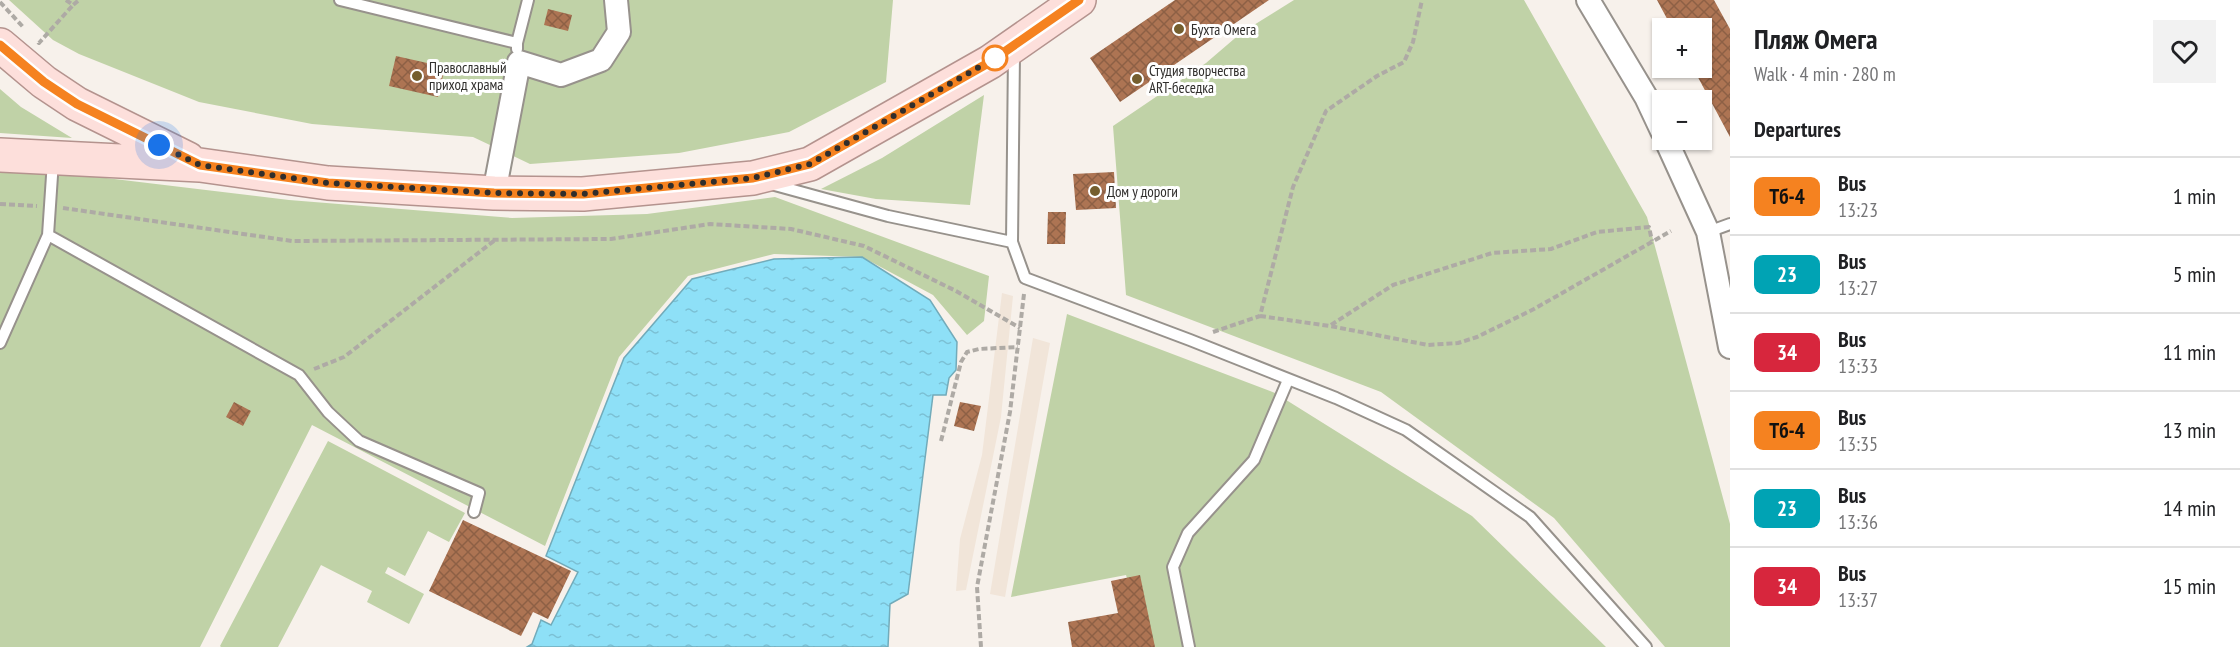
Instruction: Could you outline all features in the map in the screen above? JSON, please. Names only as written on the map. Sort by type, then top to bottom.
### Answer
[{"type":"main road","points":[[0,155],[200,165],[328,183],[494,193],[583,194],[753,178],[810,164],[990,62],[1069,4]]},
{"type":"main road","points":[[0,45],[44,82],[77,104],[200,165]]},
{"type":"street","points":[[494,193],[518,52],[561,75],[601,60],[619,32],[616,0]]},
{"type":"street","points":[[1588,0],[1652,110]]},
{"type":"street","points":[[1671,150],[1708,232],[1730,346]]},
{"type":"lane","points":[[340,0],[518,52],[528,0]]},
{"type":"lane","points":[[1014,46],[1012,242],[1025,278],[1336,398],[1406,430],[1530,517],[1647,647]]},
{"type":"lane","points":[[0,343],[48,235],[54,158]]},
{"type":"lane","points":[[753,178],[809,196],[888,216],[1012,242]]},
{"type":"lane","points":[[1708,232],[1730,224]]},
{"type":"lane","points":[[48,235],[299,375],[328,412],[359,441],[479,493],[474,512]]},
{"type":"lane","points":[[1189,647],[1173,567],[1188,533],[1254,460],[1288,380]]},
{"type":"path","points":[[66,0],[73,5]]},
{"type":"path","points":[[0,2],[39,43],[79,0]]},
{"type":"path","points":[[1260,316],[1293,187],[1326,111],[1377,76],[1404,62],[1413,42],[1422,0]]},
{"type":"path","points":[[0,204],[50,206],[292,241],[611,239],[710,224],[791,229],[864,246],[956,291],[1020,328]]},
{"type":"path","points":[[1330,326],[1393,285],[1492,253],[1551,249],[1597,232],[1649,226],[1652,242]]},
{"type":"path","points":[[1190,340],[1260,316],[1330,326],[1428,345],[1458,343],[1534,309],[1671,231]]},
{"type":"path","points":[[299,375],[344,357],[495,240]]},
{"type":"path","points":[[981,647],[977,586],[1010,412],[1025,278]]},
{"type":"path","points":[[941,441],[961,362],[967,351],[979,348],[1018,347]]},
{"type":"shaded area","points":[[1002,293],[1013,296],[1001,417],[966,590],[956,591],[960,539],[982,455]]},
{"type":"shaded area","points":[[1033,338],[1050,343],[1005,597],[990,594]]},
{"type":"green space","points":[[9,0],[893,0],[886,82],[789,132],[679,153],[530,164],[473,137],[312,124],[199,102],[79,54],[53,40]]},
{"type":"green space","points":[[1294,0],[1524,0],[1647,217],[1730,524],[1730,647],[1665,647],[1554,518],[1381,392],[1126,295],[1113,126],[1206,63],[1241,33]]},
{"type":"green space","points":[[0,89],[21,107],[72,138],[0,133]]},
{"type":"green space","points":[[984,95],[970,205],[876,199],[821,189],[882,158]]},
{"type":"green space","points":[[0,172],[56,172],[289,200],[512,218],[647,214],[775,197],[989,276],[984,321],[967,335],[933,295],[862,257],[774,254],[688,276],[619,357],[545,546],[312,425],[200,647],[0,647]]},
{"type":"green space","points":[[1067,314],[1275,393],[1472,516],[1606,647],[1149,647],[1126,575],[1011,597]]},
{"type":"green space","points":[[328,441],[465,513],[449,542],[428,531],[405,576],[388,567],[385,573],[424,594],[409,624],[367,602],[372,591],[321,565],[278,647],[221,647],[220,646]]},
{"type":"water","points":[[862,257],[930,300],[957,342],[956,370],[949,378],[946,395],[933,395],[908,594],[890,604],[888,647],[527,647],[532,644],[541,620],[551,625],[578,572],[546,556],[624,358],[692,279],[774,259]]},
{"type":"building","name":"Бухта Омега","points":[[1175,0],[1269,0],[1120,102],[1090,58]]},
{"type":"building","points":[[1657,0],[1714,0],[1730,29],[1730,137],[1712,103],[1712,90],[1705,90],[1698,78],[1712,78],[1712,18],[1667,18]]},
{"type":"building","points":[[548,9],[572,15],[568,31],[544,25]]},
{"type":"building","name":"Православный приход храма","points":[[396,56],[445,67],[438,97],[389,86]]},
{"type":"building","name":"Дом у дороги","points":[[1114,172],[1116,208],[1076,210],[1073,174]]},
{"type":"building","points":[[1048,212],[1066,212],[1065,244],[1047,244]]},
{"type":"building","points":[[234,402],[251,411],[243,426],[226,417]]},
{"type":"building","points":[[960,402],[981,406],[974,431],[954,426]]},
{"type":"building","points":[[463,520],[571,571],[548,619],[533,612],[521,636],[429,591]]},
{"type":"building","points":[[1140,575],[1155,647],[1072,647],[1068,622],[1118,613],[1111,581]]},
{"type":"bus line","name":"Тб-4","points":[[0,45],[44,82],[77,104],[200,165],[328,183],[494,193],[583,194],[753,178],[810,164],[990,62],[1079,0]]},
{"type":"place","name":"Бухта Омега","points":[[1179,29]]},
{"type":"place","name":"Православный приход храма","points":[[417,76]]},
{"type":"place","name":"Студия творчества ART-беседка","points":[[1137,79]]},
{"type":"place","name":"Дом у дороги","points":[[1095,191]]},
{"type":"route","points":[[159,145],[200,165],[328,183],[494,193],[583,194],[753,178],[810,164],[995,58]]}]
